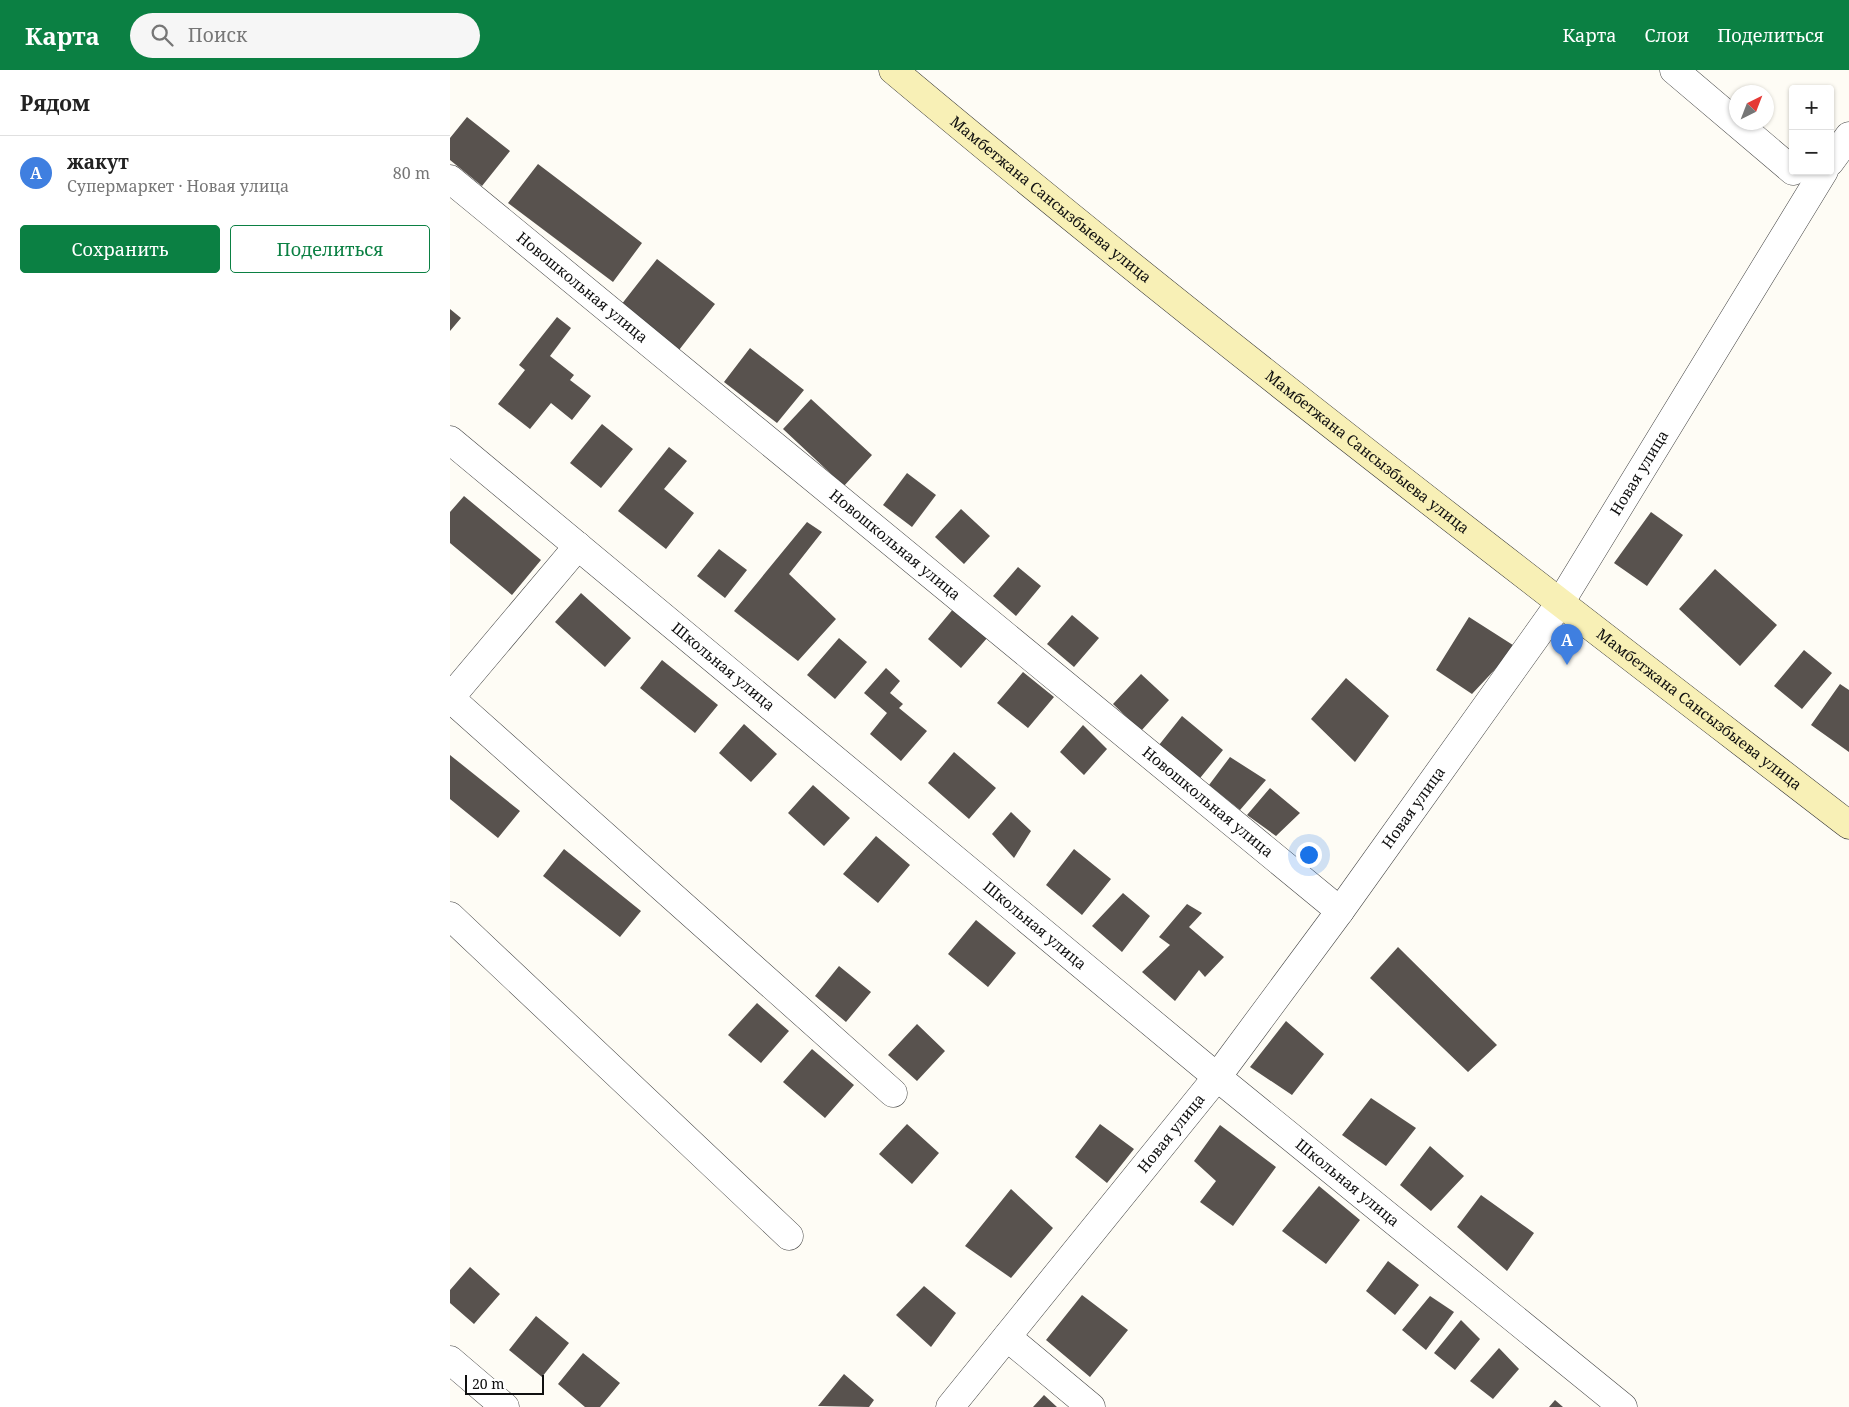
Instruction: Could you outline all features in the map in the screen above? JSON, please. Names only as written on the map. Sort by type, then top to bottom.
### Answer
[{"type":"main road","name":"Мамбетжана Сансызбыева улица","points":[[893,70],[1128,265],[1560,603],[1849,825]]},
{"type":"street","points":[[1674,70],[1789,161]]},
{"type":"street","points":[[1834,157],[1849,136]]},
{"type":"street","name":"Новая улица","points":[[950,1407],[1217,1077],[1340,911],[1560,603],[1806,175]]},
{"type":"street","name":"Новошкольная улица","points":[[450,179],[1340,911]]},
{"type":"street","name":"Школьная улица","points":[[450,440],[1217,1077],[1623,1407]]},
{"type":"street","points":[[578,546],[450,698],[893,1093]]},
{"type":"street","points":[[450,916],[789,1236]]},
{"type":"street","points":[[1007,1337],[1091,1407]]},
{"type":"street","points":[[450,1360],[505,1407]]},
{"type":"building","points":[[467,117],[510,151],[482,186],[450,160],[450,138]]},
{"type":"building","points":[[538,164],[642,243],[613,282],[508,203]]},
{"type":"building","points":[[657,259],[715,304],[679,350],[621,305]]},
{"type":"building","points":[[450,309],[461,318],[450,331]]},
{"type":"building","points":[[557,317],[571,328],[550,356],[574,375],[570,380],[591,396],[572,420],[551,403],[530,429],[498,404],[525,370],[519,365]]},
{"type":"building","points":[[750,348],[804,390],[777,423],[724,382]]},
{"type":"building","points":[[811,399],[872,455],[844,486],[783,429]]},
{"type":"building","points":[[602,424],[633,449],[601,488],[570,463]]},
{"type":"building","points":[[669,447],[687,461],[664,489],[694,513],[666,549],[618,511]]},
{"type":"building","points":[[907,473],[936,495],[912,527],[883,505]]},
{"type":"building","points":[[464,496],[541,560],[512,595],[450,543],[450,512]]},
{"type":"building","points":[[961,509],[990,536],[964,564],[935,537]]},
{"type":"building","points":[[1651,512],[1683,535],[1647,586],[1614,563]]},
{"type":"building","points":[[807,522],[822,532],[789,574],[836,619],[798,661],[734,611]]},
{"type":"building","points":[[719,549],[747,570],[725,598],[697,576]]},
{"type":"building","points":[[1018,567],[1041,586],[1016,616],[993,596]]},
{"type":"building","points":[[1715,569],[1777,625],[1740,666],[1679,609]]},
{"type":"building","points":[[581,593],[631,638],[605,667],[555,622]]},
{"type":"building","points":[[954,608],[988,637],[961,668],[928,639]]},
{"type":"building","points":[[1072,615],[1099,638],[1074,667],[1047,644]]},
{"type":"building","points":[[1469,617],[1516,647],[1472,694],[1436,670]]},
{"type":"building","points":[[839,638],[867,662],[835,699],[807,675]]},
{"type":"building","points":[[1804,650],[1832,673],[1802,709],[1774,686]]},
{"type":"building","points":[[662,660],[718,705],[695,733],[640,688]]},
{"type":"building","points":[[886,668],[900,681],[890,693],[903,704],[899,708],[927,731],[901,761],[870,734],[887,713],[864,693]]},
{"type":"building","points":[[1023,672],[1054,697],[1028,728],[997,703]]},
{"type":"building","points":[[1141,674],[1169,700],[1141,731],[1113,704]]},
{"type":"building","points":[[1346,678],[1389,716],[1355,762],[1311,719]]},
{"type":"building","points":[[1840,684],[1849,690],[1849,752],[1811,725]]},
{"type":"building","points":[[1182,716],[1223,750],[1196,783],[1159,745]]},
{"type":"building","points":[[744,724],[777,754],[751,782],[719,753]]},
{"type":"building","points":[[1083,725],[1107,749],[1084,775],[1060,752]]},
{"type":"building","points":[[954,752],[996,788],[969,819],[928,783]]},
{"type":"building","points":[[450,755],[520,811],[498,838],[450,799]]},
{"type":"building","points":[[1230,757],[1266,780],[1240,810],[1209,785]]},
{"type":"building","points":[[813,785],[850,818],[824,846],[788,813]]},
{"type":"building","points":[[1270,788],[1300,813],[1276,836],[1247,815]]},
{"type":"building","points":[[1011,812],[1031,831],[1014,858],[992,834]]},
{"type":"building","points":[[876,836],[910,865],[878,903],[843,874]]},
{"type":"building","points":[[564,849],[641,911],[620,937],[543,876]]},
{"type":"building","points":[[1074,849],[1111,879],[1082,915],[1046,885]]},
{"type":"building","points":[[1123,893],[1150,916],[1122,952],[1092,926]]},
{"type":"building","points":[[1187,904],[1202,913],[1189,927],[1224,957],[1205,977],[1199,970],[1175,1001],[1142,972],[1170,945],[1159,937]]},
{"type":"building","points":[[976,920],[1016,953],[988,987],[948,954]]},
{"type":"building","points":[[1398,947],[1497,1045],[1468,1072],[1370,978]]},
{"type":"building","points":[[839,966],[871,992],[846,1022],[815,996]]},
{"type":"building","points":[[757,1003],[789,1031],[761,1063],[728,1035]]},
{"type":"building","points":[[1286,1021],[1324,1054],[1292,1095],[1250,1067]]},
{"type":"building","points":[[917,1024],[945,1051],[917,1081],[888,1055]]},
{"type":"building","points":[[812,1049],[854,1085],[825,1118],[783,1082]]},
{"type":"building","points":[[1371,1098],[1416,1128],[1386,1166],[1342,1135]]},
{"type":"building","points":[[907,1124],[939,1153],[912,1184],[879,1154]]},
{"type":"building","points":[[1100,1124],[1134,1149],[1107,1183],[1075,1157]]},
{"type":"building","points":[[1220,1125],[1276,1167],[1233,1226],[1200,1202],[1216,1181],[1194,1161]]},
{"type":"building","points":[[1430,1146],[1464,1176],[1431,1211],[1400,1185]]},
{"type":"building","points":[[1319,1186],[1360,1220],[1326,1264],[1282,1231]]},
{"type":"building","points":[[1011,1189],[1053,1228],[1011,1278],[965,1246]]},
{"type":"building","points":[[1481,1195],[1534,1233],[1507,1271],[1457,1227]]},
{"type":"building","points":[[1388,1261],[1419,1285],[1395,1315],[1366,1291]]},
{"type":"building","points":[[470,1267],[500,1294],[474,1324],[450,1303],[450,1290]]},
{"type":"building","points":[[924,1286],[956,1313],[931,1347],[896,1315]]},
{"type":"building","points":[[1082,1295],[1128,1330],[1090,1377],[1046,1340]]},
{"type":"building","points":[[1430,1296],[1454,1312],[1426,1350],[1402,1330]]},
{"type":"building","points":[[536,1316],[569,1343],[542,1377],[509,1350]]},
{"type":"building","points":[[1461,1320],[1480,1339],[1455,1370],[1434,1353]]},
{"type":"building","points":[[1499,1348],[1519,1369],[1493,1399],[1470,1381]]},
{"type":"building","points":[[583,1353],[620,1383],[600,1407],[585,1407],[558,1384]]},
{"type":"building","points":[[844,1374],[874,1400],[869,1407],[818,1406]]},
{"type":"building","points":[[1044,1395],[1057,1407],[1033,1407]]},
{"type":"building","points":[[1555,1400],[1563,1407],[1549,1407]]},
{"type":"place","name":"жакут","points":[[1567,665]]}]
